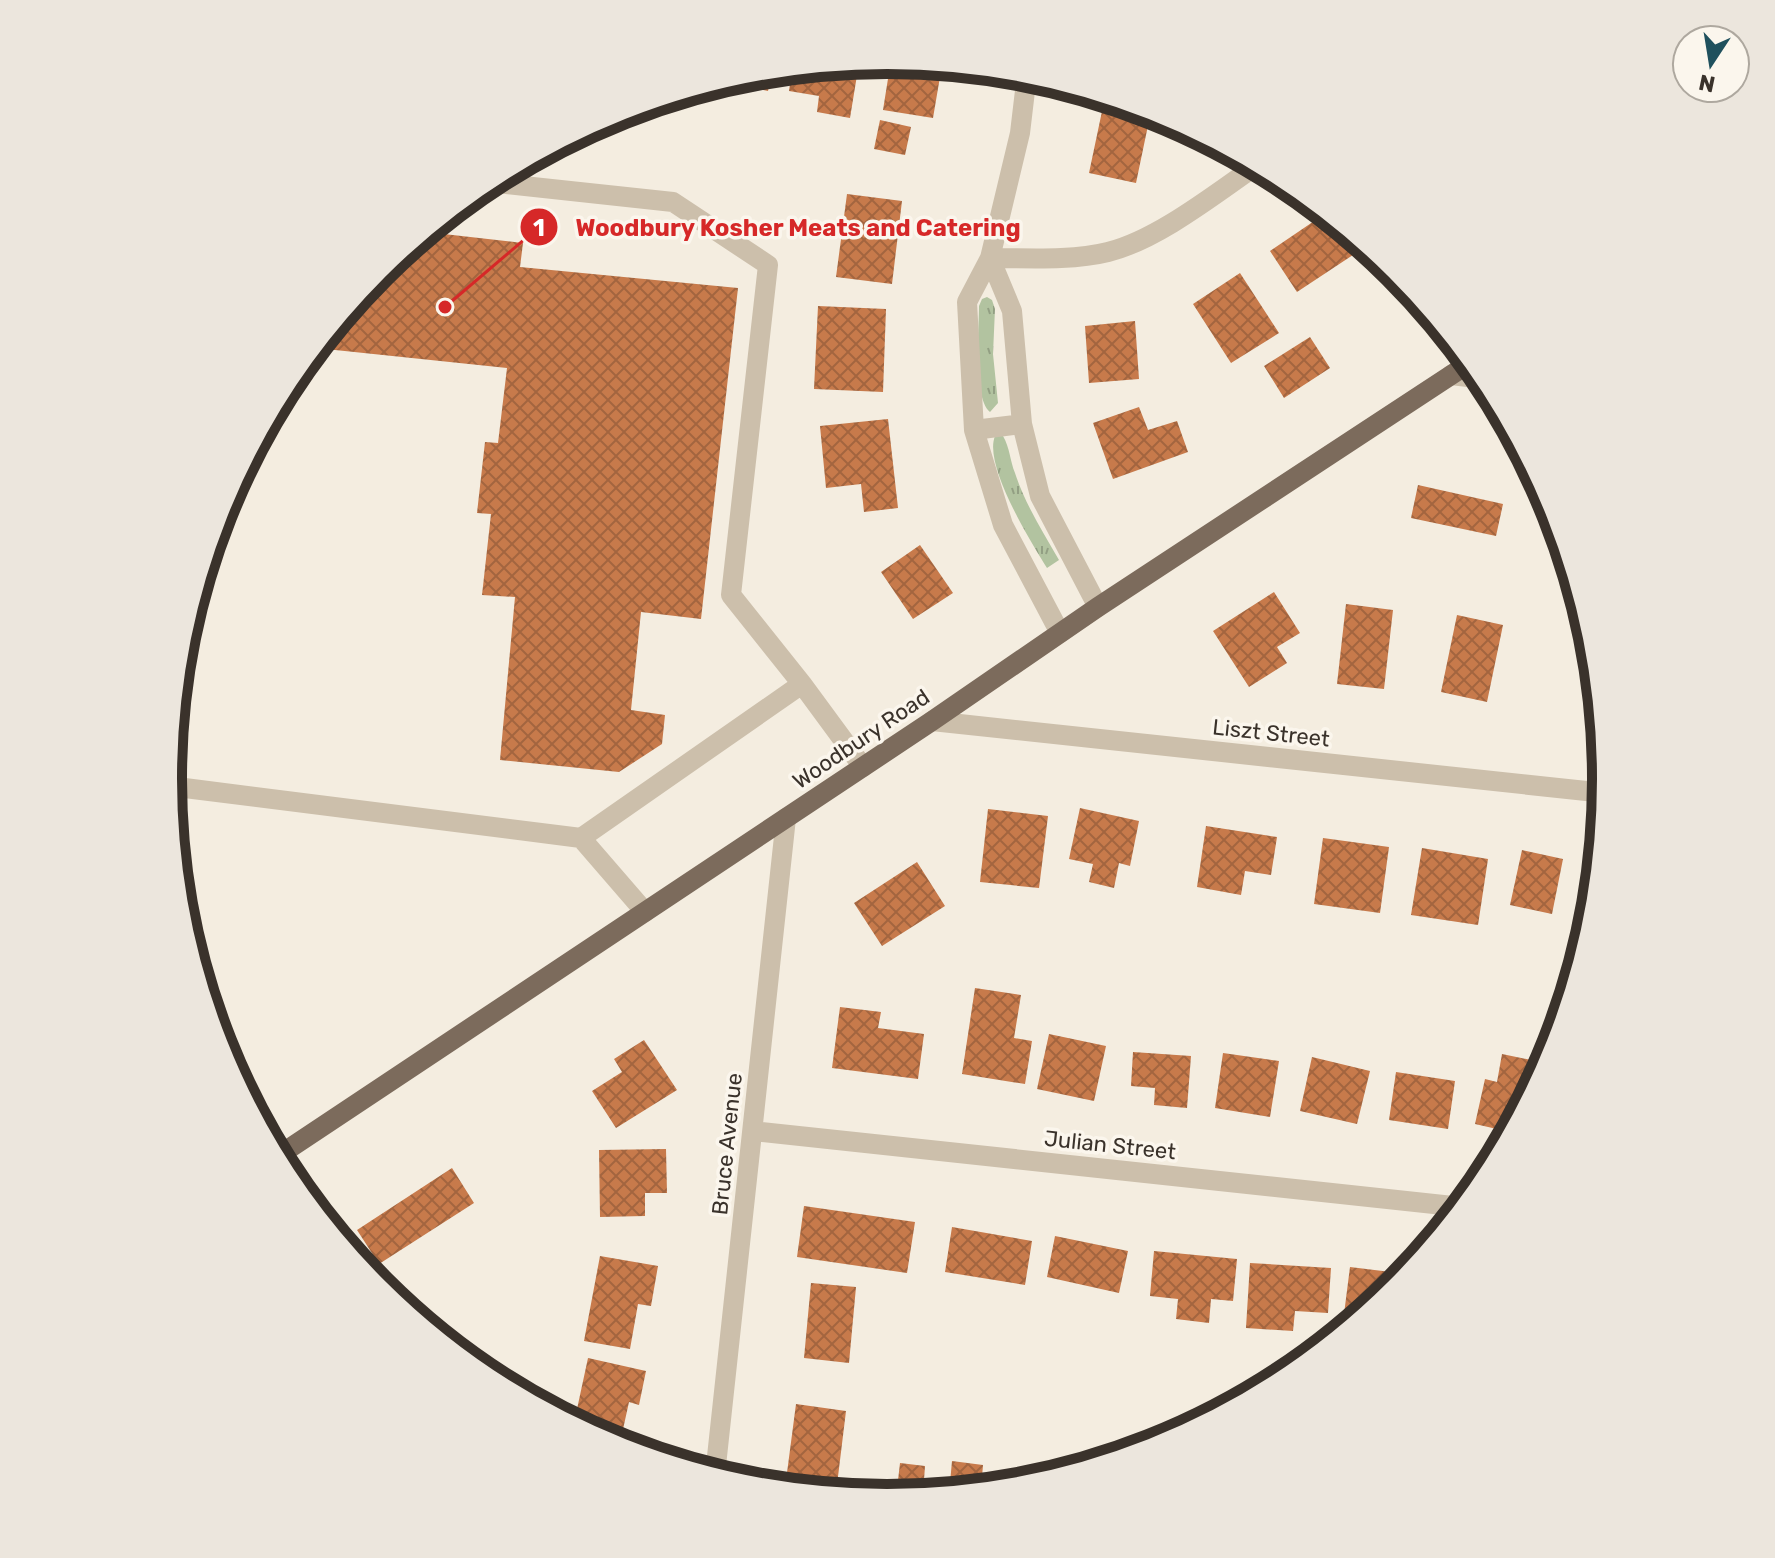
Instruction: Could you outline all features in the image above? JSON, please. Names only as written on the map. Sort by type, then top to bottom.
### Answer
[{"type":"main road","name":"Woodbury Road","points":[[288,1149],[1098,607],[1461,369]]},
{"type":"street","points":[[1025,88],[1020,133],[990,258],[967,302],[974,430],[1003,525],[1060,633]]},
{"type":"street","points":[[990,258],[1048,258],[1107,253],[1141,240],[1246,172]]},
{"type":"street","points":[[509,184],[673,202],[768,265],[731,595],[863,767]]},
{"type":"street","points":[[990,258],[1012,311],[1022,424],[1040,496],[1098,607]]},
{"type":"street","points":[[1451,375],[1467,377]]},
{"type":"street","points":[[974,430],[1022,424]]},
{"type":"street","points":[[581,838],[802,684]]},
{"type":"street","name":"Liszt Street","points":[[932,721],[1592,792]]},
{"type":"street","points":[[182,788],[581,838],[645,912]]},
{"type":"street","name":"Bruce Avenue","points":[[716,1463],[786,818]]},
{"type":"street","name":"Julian Street","points":[[753,1131],[1449,1206]]},
{"type":"green space","points":[[987,297],[992,300],[995,309],[993,354],[998,403],[990,412],[981,393],[978,363],[979,306],[982,299]]},
{"type":"green space","points":[[995,436],[1003,436],[1024,496],[1059,560],[1047,568],[1002,484],[993,449]]},
{"type":"building","points":[[889,74],[940,77],[933,118],[883,110]]},
{"type":"building","points":[[857,75],[850,118],[817,112],[819,96],[789,91],[790,81]]},
{"type":"building","points":[[769,85],[768,91],[751,88]]},
{"type":"building","points":[[1103,108],[1148,125],[1136,183],[1089,173]]},
{"type":"building","points":[[880,120],[911,127],[905,155],[874,149]]},
{"type":"building","points":[[847,194],[902,201],[892,284],[836,277]]},
{"type":"building","points":[[1316,220],[1356,253],[1297,292],[1270,251]]},
{"type":"building","points":[[441,234],[523,243],[520,267],[738,288],[701,619],[641,612],[631,710],[665,715],[662,744],[619,772],[500,760],[515,597],[482,595],[491,514],[477,513],[485,442],[498,443],[507,368],[329,349],[389,280]]},
{"type":"building","points":[[1240,273],[1279,333],[1231,363],[1193,304]]},
{"type":"building","points":[[818,306],[886,309],[883,392],[814,389]]},
{"type":"building","points":[[1135,321],[1139,379],[1089,383],[1085,326]]},
{"type":"building","points":[[1310,337],[1330,368],[1284,398],[1264,366]]},
{"type":"building","points":[[1139,407],[1148,430],[1177,421],[1188,452],[1113,479],[1093,423]]},
{"type":"building","points":[[888,419],[898,508],[864,512],[861,484],[826,488],[820,426]]},
{"type":"building","points":[[1418,485],[1503,504],[1496,536],[1411,518]]},
{"type":"building","points":[[920,545],[953,593],[913,619],[881,572]]},
{"type":"building","points":[[1274,592],[1300,633],[1277,647],[1287,663],[1249,687],[1213,631]]},
{"type":"building","points":[[1346,604],[1393,610],[1384,689],[1337,684]]},
{"type":"building","points":[[1457,615],[1503,625],[1487,702],[1441,692]]},
{"type":"building","points":[[1080,808],[1139,821],[1130,866],[1119,863],[1114,888],[1089,882],[1093,864],[1069,859]]},
{"type":"building","points":[[988,809],[1048,816],[1039,888],[980,882]]},
{"type":"building","points":[[1206,826],[1277,837],[1271,875],[1245,871],[1241,895],[1197,887]]},
{"type":"building","points":[[1323,838],[1389,847],[1380,913],[1314,904]]},
{"type":"building","points":[[1422,848],[1488,859],[1478,925],[1411,915]]},
{"type":"building","points":[[1522,850],[1563,859],[1552,914],[1510,905]]},
{"type":"building","points":[[917,862],[945,906],[882,946],[854,903]]},
{"type":"building","points":[[975,988],[1021,995],[1014,1038],[1032,1041],[1025,1084],[962,1074]]},
{"type":"building","points":[[840,1007],[881,1012],[878,1028],[924,1034],[918,1079],[832,1068]]},
{"type":"building","points":[[1049,1034],[1106,1046],[1094,1101],[1037,1089]]},
{"type":"building","points":[[644,1040],[677,1090],[616,1128],[592,1091],[622,1072],[614,1059]]},
{"type":"building","points":[[1133,1052],[1191,1056],[1187,1108],[1154,1105],[1155,1088],[1131,1086]]},
{"type":"building","points":[[1223,1053],[1279,1061],[1270,1117],[1215,1108]]},
{"type":"building","points":[[1502,1054],[1534,1061],[1499,1130],[1475,1124],[1485,1079],[1497,1082]]},
{"type":"building","points":[[1312,1057],[1370,1071],[1357,1124],[1300,1111]]},
{"type":"building","points":[[1396,1072],[1455,1081],[1448,1129],[1389,1120]]},
{"type":"building","points":[[666,1149],[667,1193],[645,1193],[645,1216],[600,1217],[599,1150]]},
{"type":"building","points":[[452,1168],[474,1203],[379,1264],[357,1230]]},
{"type":"building","points":[[804,1206],[915,1222],[907,1273],[797,1257]]},
{"type":"building","points":[[952,1227],[1032,1241],[1025,1285],[945,1272]]},
{"type":"building","points":[[1055,1236],[1128,1251],[1119,1293],[1047,1277]]},
{"type":"building","points":[[1154,1251],[1237,1259],[1233,1301],[1211,1299],[1209,1323],[1176,1319],[1178,1299],[1150,1296]]},
{"type":"building","points":[[600,1256],[658,1266],[651,1306],[638,1304],[630,1349],[584,1341]]},
{"type":"building","points":[[1250,1263],[1331,1268],[1328,1313],[1295,1311],[1293,1331],[1246,1328]]},
{"type":"building","points":[[1350,1267],[1392,1272],[1386,1278],[1344,1316]]},
{"type":"building","points":[[811,1283],[856,1287],[849,1363],[804,1358]]},
{"type":"building","points":[[588,1358],[646,1371],[639,1405],[629,1402],[622,1432],[577,1411]]},
{"type":"building","points":[[796,1404],[846,1411],[837,1482],[787,1476]]},
{"type":"building","points":[[952,1461],[983,1465],[982,1478],[950,1481]]},
{"type":"building","points":[[900,1463],[925,1466],[924,1480],[938,1482],[898,1484]]},
{"type":"place","name":"Woodbury Kosher Meats and Catering","points":[[445,307]]}]
